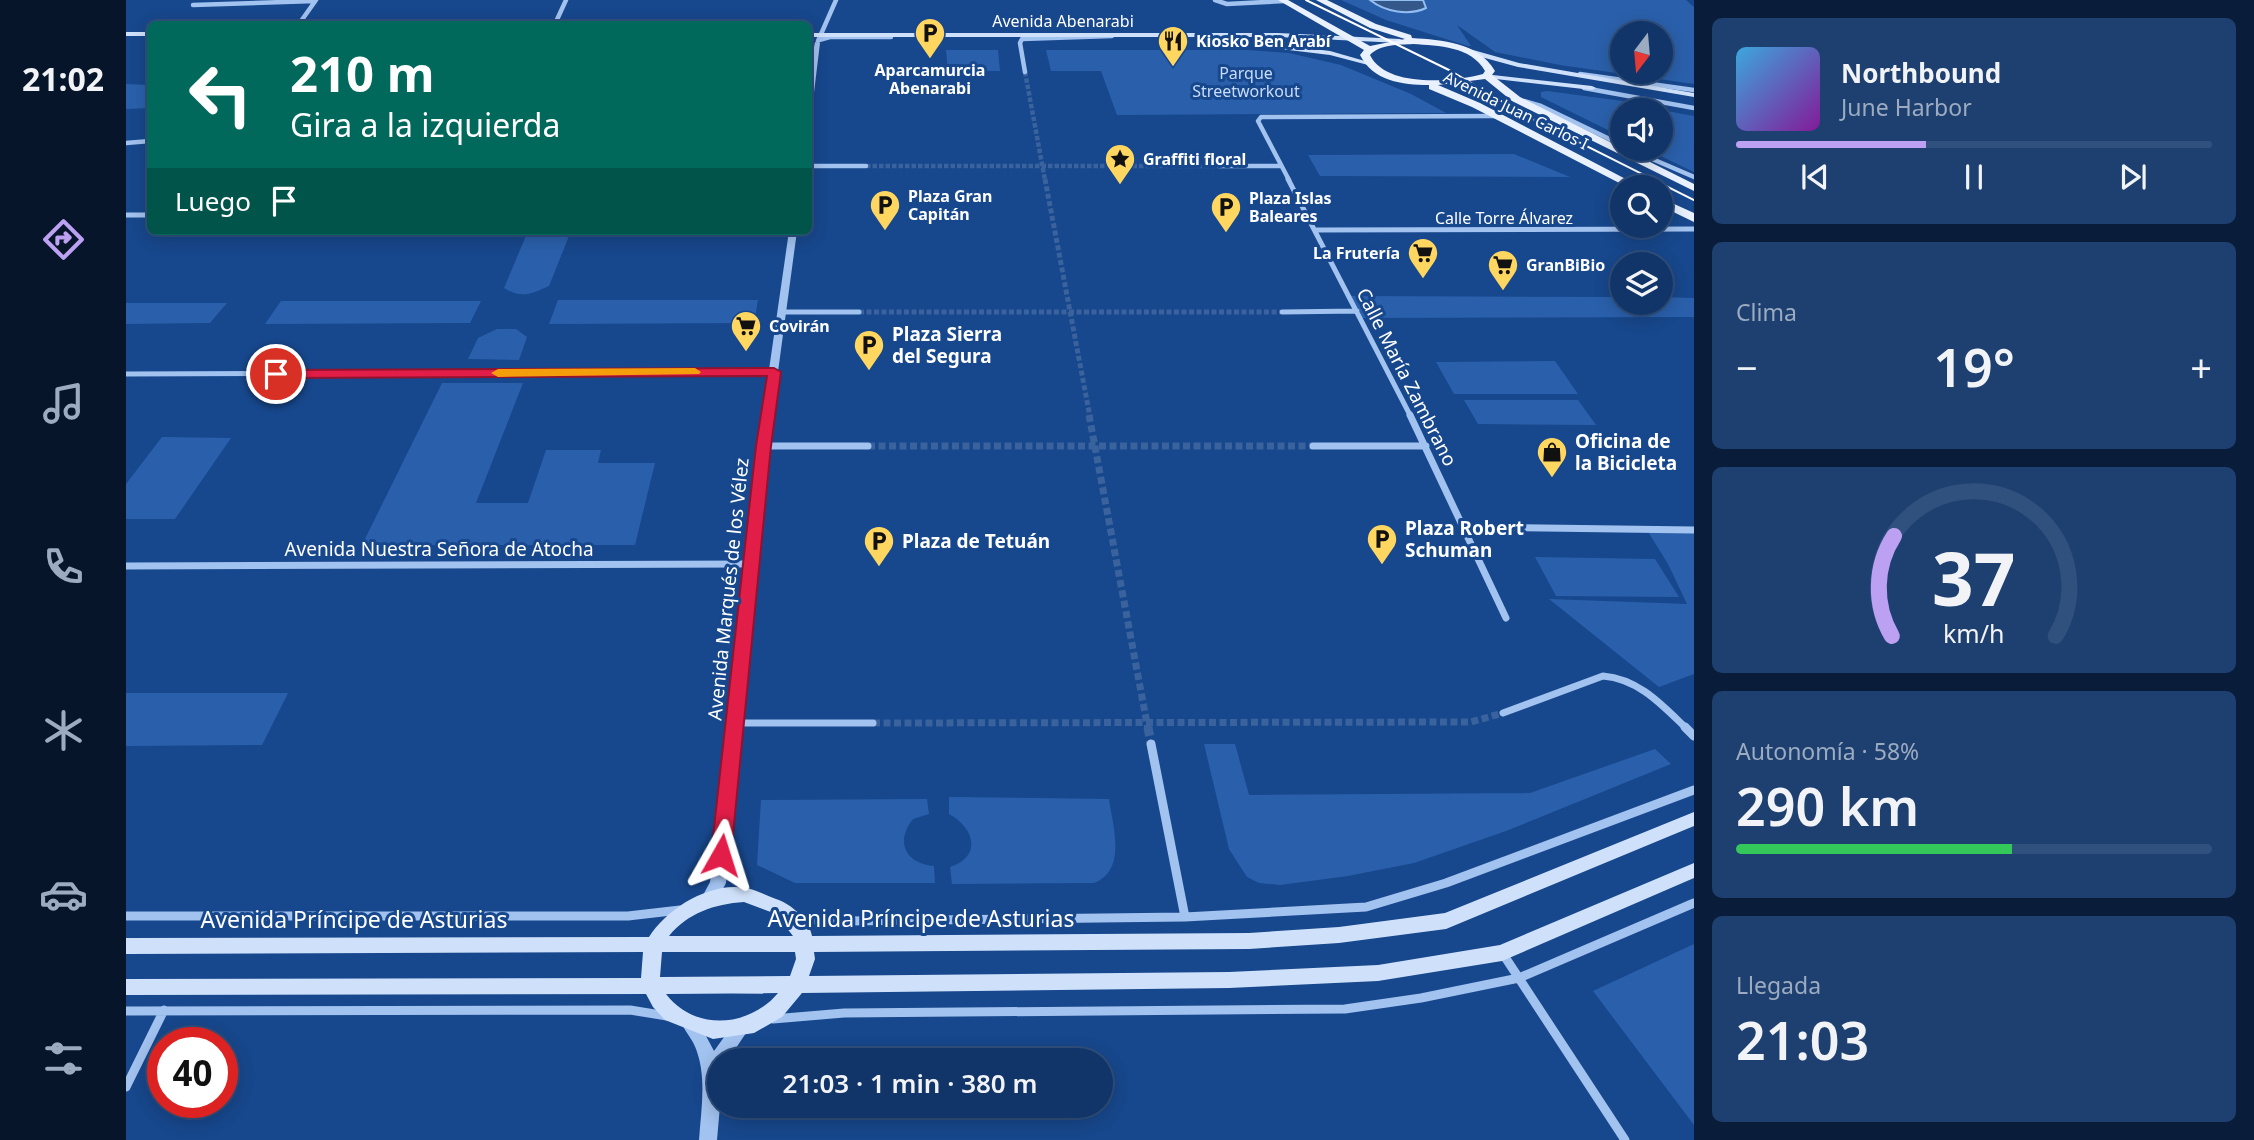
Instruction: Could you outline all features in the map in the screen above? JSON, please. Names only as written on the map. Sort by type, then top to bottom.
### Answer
[{"type":"main road","points":[[1321,0],[1373,26],[1428,42],[1549,71],[1694,93]]},
{"type":"main road","points":[[1283,1],[1370,49]]},
{"type":"main road","points":[[1301,36],[1319,30],[1322,23],[1319,19]]},
{"type":"main road","points":[[126,34],[147,34]]},
{"type":"main road","name":"Avenida Abenarabi","points":[[815,39],[931,35],[1127,35],[1301,36],[1401,41]]},
{"type":"main road","name":"Avenida Abenarabi","points":[[815,39],[1258,44],[1321,52],[1368,63]]},
{"type":"main road","points":[[1428,42],[1401,41],[1370,49],[1365,55],[1368,63],[1386,74],[1420,82],[1457,83],[1487,76],[1573,85],[1694,105]]},
{"type":"main road","points":[[126,42],[147,42]]},
{"type":"main road","name":"Avenida Juan Carlos I","points":[[1465,50],[1487,63],[1490,71],[1487,76],[1516,99],[1680,177],[1694,188]]},
{"type":"main road","name":"Avenida Juan Carlos I","points":[[1420,82],[1498,116],[1612,175]]},
{"type":"main road","points":[[1673,207],[1694,218]]},
{"type":"main road","name":"Avenida Príncipe de Asturias","points":[[126,946],[1249,941],[1339,935],[1447,920],[1694,819]]},
{"type":"main road","points":[[126,987],[652,986],[1229,980],[1378,973],[1502,953],[1694,870]]},
{"type":"main road","points":[[749,896],[776,905],[792,918],[805,943],[806,963],[799,984],[784,1004],[762,1019],[741,1027],[715,1029],[688,1023],[668,1010],[652,986],[650,969],[656,943],[672,920],[687,909],[709,899],[749,896]]},
{"type":"street","points":[[556,21],[566,0]]},
{"type":"street","points":[[812,71],[815,39],[836,0]]},
{"type":"street","points":[[1215,0],[1227,5],[1283,1]]},
{"type":"street","points":[[193,5],[316,1]]},
{"type":"street","points":[[301,21],[316,1]]},
{"type":"street","points":[[1025,72],[1020,43],[1022,39],[1127,35]]},
{"type":"street","name":"Avenida Juan Carlos I","points":[[1516,99],[1541,106],[1610,139]]},
{"type":"street","name":"Calle María Zambrano","points":[[1498,116],[1261,117],[1258,121],[1426,446],[1506,618]]},
{"type":"street","points":[[126,143],[147,141]]},
{"type":"street","name":"Avenida Juan Carlos I","points":[[1651,161],[1680,177],[1694,177]]},
{"type":"street","points":[[812,166],[866,166]]},
{"type":"street","points":[[1219,166],[1281,166]]},
{"type":"street","points":[[126,215],[147,215]]},
{"type":"street","name":"Calle Torre Álvarez","points":[[1315,230],[1694,229]]},
{"type":"street","name":"Avenida Marqués de los Vélez","points":[[709,899],[718,883],[764,446],[793,235]]},
{"type":"street","points":[[783,312],[859,312]]},
{"type":"street","points":[[1282,312],[1357,312]]},
{"type":"street","points":[[126,374],[774,372]]},
{"type":"street","points":[[764,446],[868,446]]},
{"type":"street","points":[[1313,446],[1426,446]]},
{"type":"street","points":[[1464,527],[1694,530]]},
{"type":"street","name":"Avenida Nuestra Señora de Atocha","points":[[126,566],[751,564]]},
{"type":"street","points":[[1503,713],[1603,676],[1618,675],[1634,684],[1694,736]]},
{"type":"street","points":[[735,723],[873,723]]},
{"type":"street","points":[[1151,744],[1185,917]]},
{"type":"street","points":[[792,918],[848,921],[1185,917],[1366,907],[1446,883],[1694,790]]},
{"type":"street","points":[[719,868],[726,881],[749,896]]},
{"type":"street","points":[[762,1019],[844,1013],[1345,1009],[1421,998],[1519,978],[1694,903]]},
{"type":"street","points":[[126,916],[628,916],[687,909]]},
{"type":"street","points":[[1502,953],[1625,1140]]},
{"type":"street","points":[[126,1087],[164,1010]]},
{"type":"street","points":[[126,1011],[629,1010],[661,1014],[688,1023],[707,1048]]},
{"type":"street","points":[[727,1048],[741,1027]]},
{"type":"street","points":[[708,1140],[709,1118]]},
{"type":"green space","points":[[1341,0],[1686,0],[1694,7],[1694,84],[1673,81],[1673,21],[1610,21],[1610,72],[1495,52],[1457,25],[1471,46],[1386,20]]},
{"type":"green space","points":[[946,50],[998,50],[1000,71],[948,71]]},
{"type":"green space","name":"Parque Streetworkout","points":[[1046,50],[1247,50],[1289,53],[1341,65],[1411,94],[1446,113],[1117,115],[1101,71],[1051,71]]},
{"type":"green space","points":[[126,84],[147,85],[147,108],[126,109]]},
{"type":"green space","points":[[1541,92],[1610,99],[1610,131],[1541,97]]},
{"type":"green space","points":[[1673,112],[1694,116],[1694,172],[1671,161]]},
{"type":"green space","points":[[1514,154],[1570,177],[1320,176],[1308,155]]},
{"type":"green space","points":[[526,235],[569,235],[549,286],[521,294],[504,288]]},
{"type":"green space","points":[[1349,296],[1610,297],[1610,315],[1673,315],[1673,297],[1694,298],[1694,317],[1360,318]]},
{"type":"green space","points":[[558,300],[758,300],[754,323],[549,324]]},
{"type":"green space","points":[[281,301],[481,301],[470,323],[265,324]]},
{"type":"green space","points":[[126,303],[227,303],[210,323],[126,324]]},
{"type":"green space","points":[[497,329],[516,329],[527,337],[519,360],[468,359],[478,338]]},
{"type":"green space","points":[[1555,361],[1578,394],[1454,394],[1436,362]]},
{"type":"green space","points":[[442,383],[523,383],[476,503],[528,503],[546,450],[601,450],[598,463],[655,463],[635,545],[362,545]]},
{"type":"green space","points":[[1464,400],[1578,400],[1596,425],[1478,424]]},
{"type":"green space","points":[[162,437],[231,438],[175,519],[126,519],[126,484]]},
{"type":"green space","points":[[1647,530],[1694,530],[1694,674],[1659,687],[1549,599],[1687,604],[1668,564]]},
{"type":"green space","points":[[1535,557],[1655,559],[1679,597],[1556,596]]},
{"type":"green space","points":[[126,693],[288,693],[262,745],[126,746]]},
{"type":"green space","points":[[1204,744],[1235,744],[1249,795],[1530,793],[1655,749],[1671,764],[1506,831],[1414,863],[1348,876],[1280,885],[1259,883],[1247,877],[1229,849]]},
{"type":"green space","points":[[949,797],[1109,799],[1115,834],[1111,868],[1104,877],[1094,883],[952,884],[950,867],[967,856],[971,850],[971,842],[965,827],[949,814]]},
{"type":"green space","points":[[927,799],[929,814],[913,819],[904,843],[910,856],[916,861],[934,866],[935,883],[795,883],[757,865],[761,800]]},
{"type":"green space","points":[[1694,944],[1694,1125],[1593,991]]},
{"type":"shaded area","points":[[1370,0],[1423,0],[1426,8],[1397,12]]},
{"type":"tunnel","points":[[1025,72],[1042,166]]},
{"type":"tunnel","points":[[866,166],[1042,166]]},
{"type":"tunnel","points":[[1042,166],[1219,166]]},
{"type":"tunnel","points":[[1042,166],[1045,180]]},
{"type":"tunnel","points":[[1045,179],[1070,312]]},
{"type":"tunnel","points":[[859,312],[1070,312]]},
{"type":"tunnel","points":[[1070,312],[1282,312]]},
{"type":"tunnel","points":[[1070,312],[1090,417]]},
{"type":"tunnel","points":[[1089,415],[1095,446]]},
{"type":"tunnel","points":[[868,446],[1095,446]]},
{"type":"tunnel","points":[[1095,446],[1313,446]]},
{"type":"tunnel","points":[[1095,446],[1147,723]]},
{"type":"tunnel","points":[[1147,723],[1471,722],[1503,713]]},
{"type":"tunnel","points":[[873,723],[1147,723]]},
{"type":"tunnel","points":[[1147,723],[1148,729]]},
{"type":"tunnel","points":[[1148,727],[1151,744]]},
{"type":"tram line","points":[[1306,0],[1451,71],[1521,113],[1694,200]]},
{"type":"slow traffic","points":[[498,373],[695,372]]},
{"type":"place","name":"Aparcamurcia Abenarabi","points":[[930,60]]},
{"type":"place","name":"Kiosko Ben Arabí","points":[[1173,68]]},
{"type":"place","name":"Graffiti floral","points":[[1120,186]]},
{"type":"place","name":"Plaza Gran Capitán","points":[[885,232]]},
{"type":"place","name":"Plaza Islas Baleares","points":[[1226,234]]},
{"type":"place","name":"La Frutería","points":[[1423,280]]},
{"type":"place","name":"GranBiBio","points":[[1503,292]]},
{"type":"place","name":"Covirán","points":[[746,353]]},
{"type":"place","name":"Plaza Sierra del Segura","points":[[869,372]]},
{"type":"place","name":"Oficina de la Bicicleta","points":[[1552,479]]},
{"type":"place","name":"Plaza Robert Schuman","points":[[1382,566]]},
{"type":"place","name":"Plaza de Tetuán","points":[[879,568]]},
{"type":"route","points":[[276,374],[774,372],[721,855]]}]
